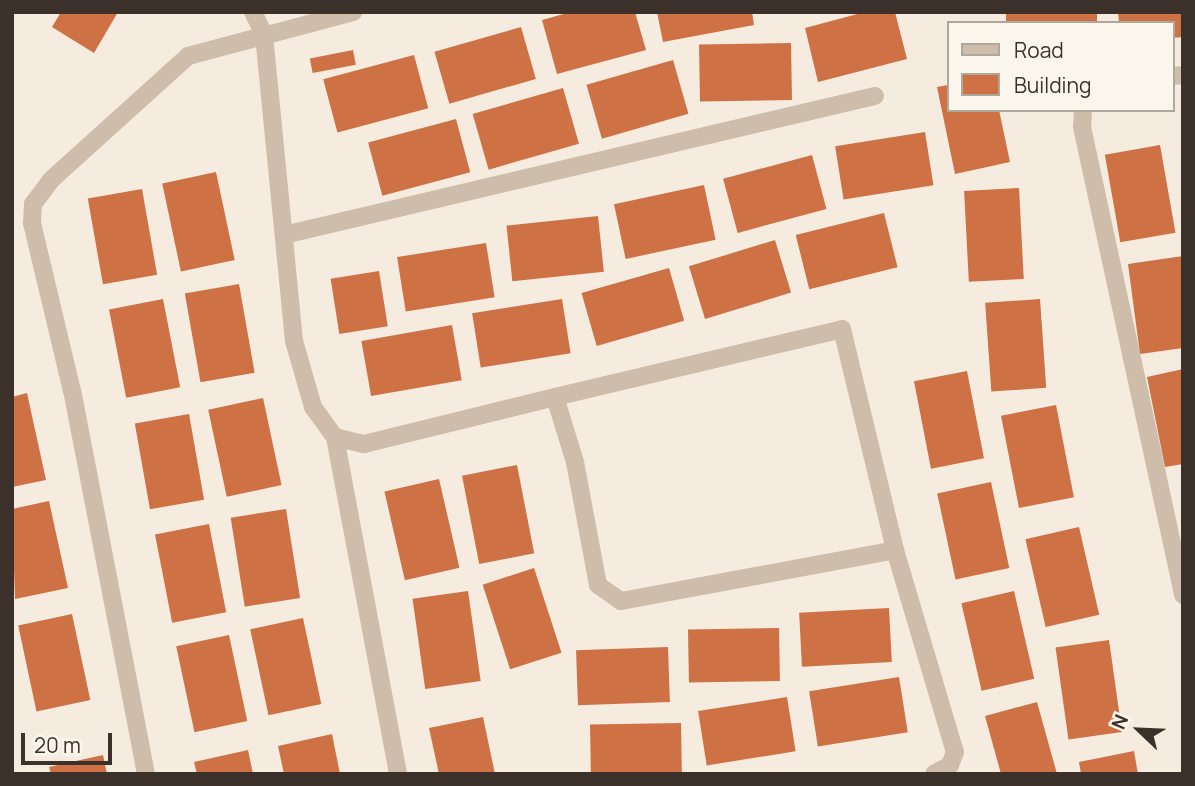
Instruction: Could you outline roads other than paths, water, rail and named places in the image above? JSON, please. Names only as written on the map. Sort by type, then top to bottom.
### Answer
[{"type":"street","points":[[253,12],[264,35],[294,341],[313,407],[335,437],[398,774]]},
{"type":"street","points":[[146,774],[72,391],[32,223],[33,204],[52,179],[188,56],[353,12]]},
{"type":"street","points":[[284,235],[875,96]]},
{"type":"street","points":[[1083,112],[1082,127],[1183,596]]},
{"type":"street","points":[[335,437],[363,444],[842,329],[895,550],[955,752],[950,765],[934,774]]},
{"type":"street","points":[[555,397],[575,462],[598,585],[621,601],[895,550]]}]
